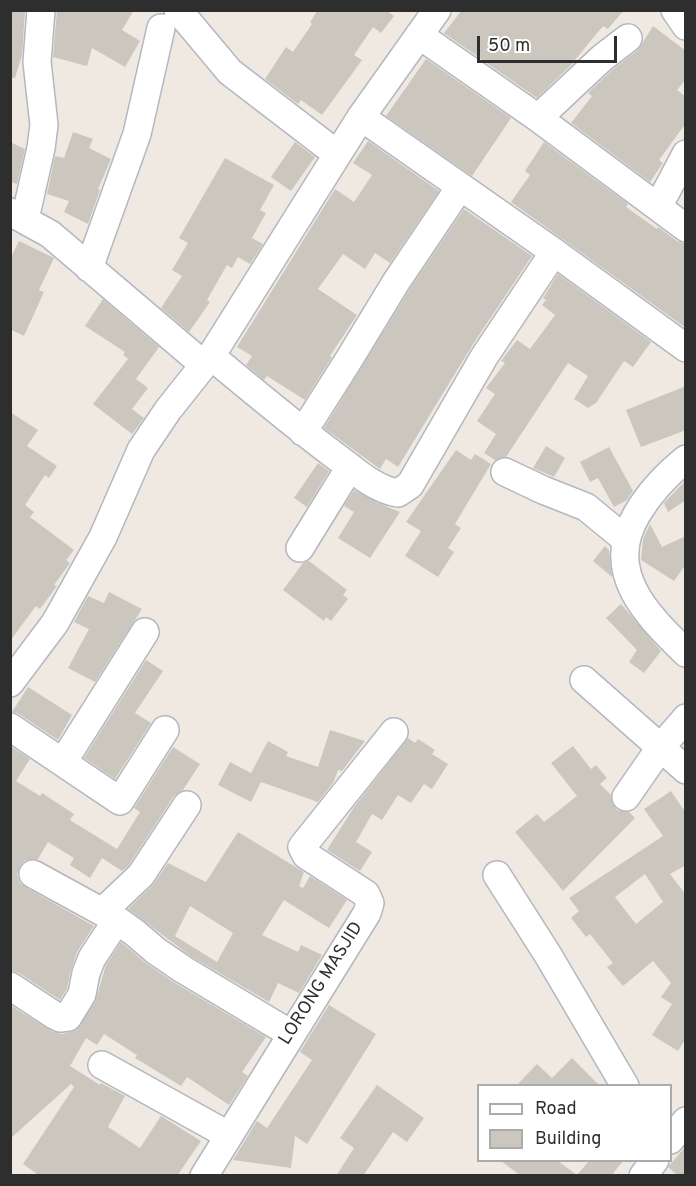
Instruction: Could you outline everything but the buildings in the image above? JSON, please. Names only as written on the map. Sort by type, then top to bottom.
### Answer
[{"type":"street","points":[[41,10],[37,62],[44,125],[41,148],[18,215],[50,234],[89,268],[208,361],[350,467],[390,492],[398,493],[410,485],[484,357],[554,252]]},
{"type":"street","points":[[10,683],[56,623],[103,537],[141,450],[168,410],[208,361],[361,117],[437,10]]},
{"type":"street","points":[[675,10],[686,26]]},
{"type":"street","points":[[89,268],[137,134],[170,19],[230,72],[338,154]]},
{"type":"street","points":[[419,35],[538,118],[686,228]]},
{"type":"street","points":[[538,118],[602,58],[628,38]]},
{"type":"street","points":[[361,117],[686,348]]},
{"type":"street","points":[[658,207],[686,154]]},
{"type":"street","points":[[303,432],[396,282],[460,187]]},
{"type":"street","points":[[686,459],[658,483],[632,523],[626,539],[624,562],[636,595],[655,623],[686,653]]},
{"type":"street","points":[[300,548],[350,467]]},
{"type":"street","points":[[505,472],[586,507],[626,539]]},
{"type":"street","points":[[63,762],[145,632]]},
{"type":"street","points":[[584,680],[686,770]]},
{"type":"street","points":[[626,797],[660,748],[686,718]]},
{"type":"street","points":[[10,727],[120,801],[165,730]]},
{"type":"street","name":"LORONG MASJID","points":[[204,1176],[367,913],[370,903],[366,894],[306,855],[302,847],[394,732]]},
{"type":"street","points":[[10,986],[54,1015],[60,1018],[68,1017],[82,994],[86,973],[109,916],[141,875],[187,804]]},
{"type":"street","points":[[33,874],[109,916],[135,933],[156,951],[291,1034]]},
{"type":"street","points":[[498,875],[624,1084]]},
{"type":"street","points":[[102,1065],[228,1135]]},
{"type":"street","points":[[672,1138],[686,1121]]},
{"type":"street","points":[[643,1176],[654,1162]]}]
